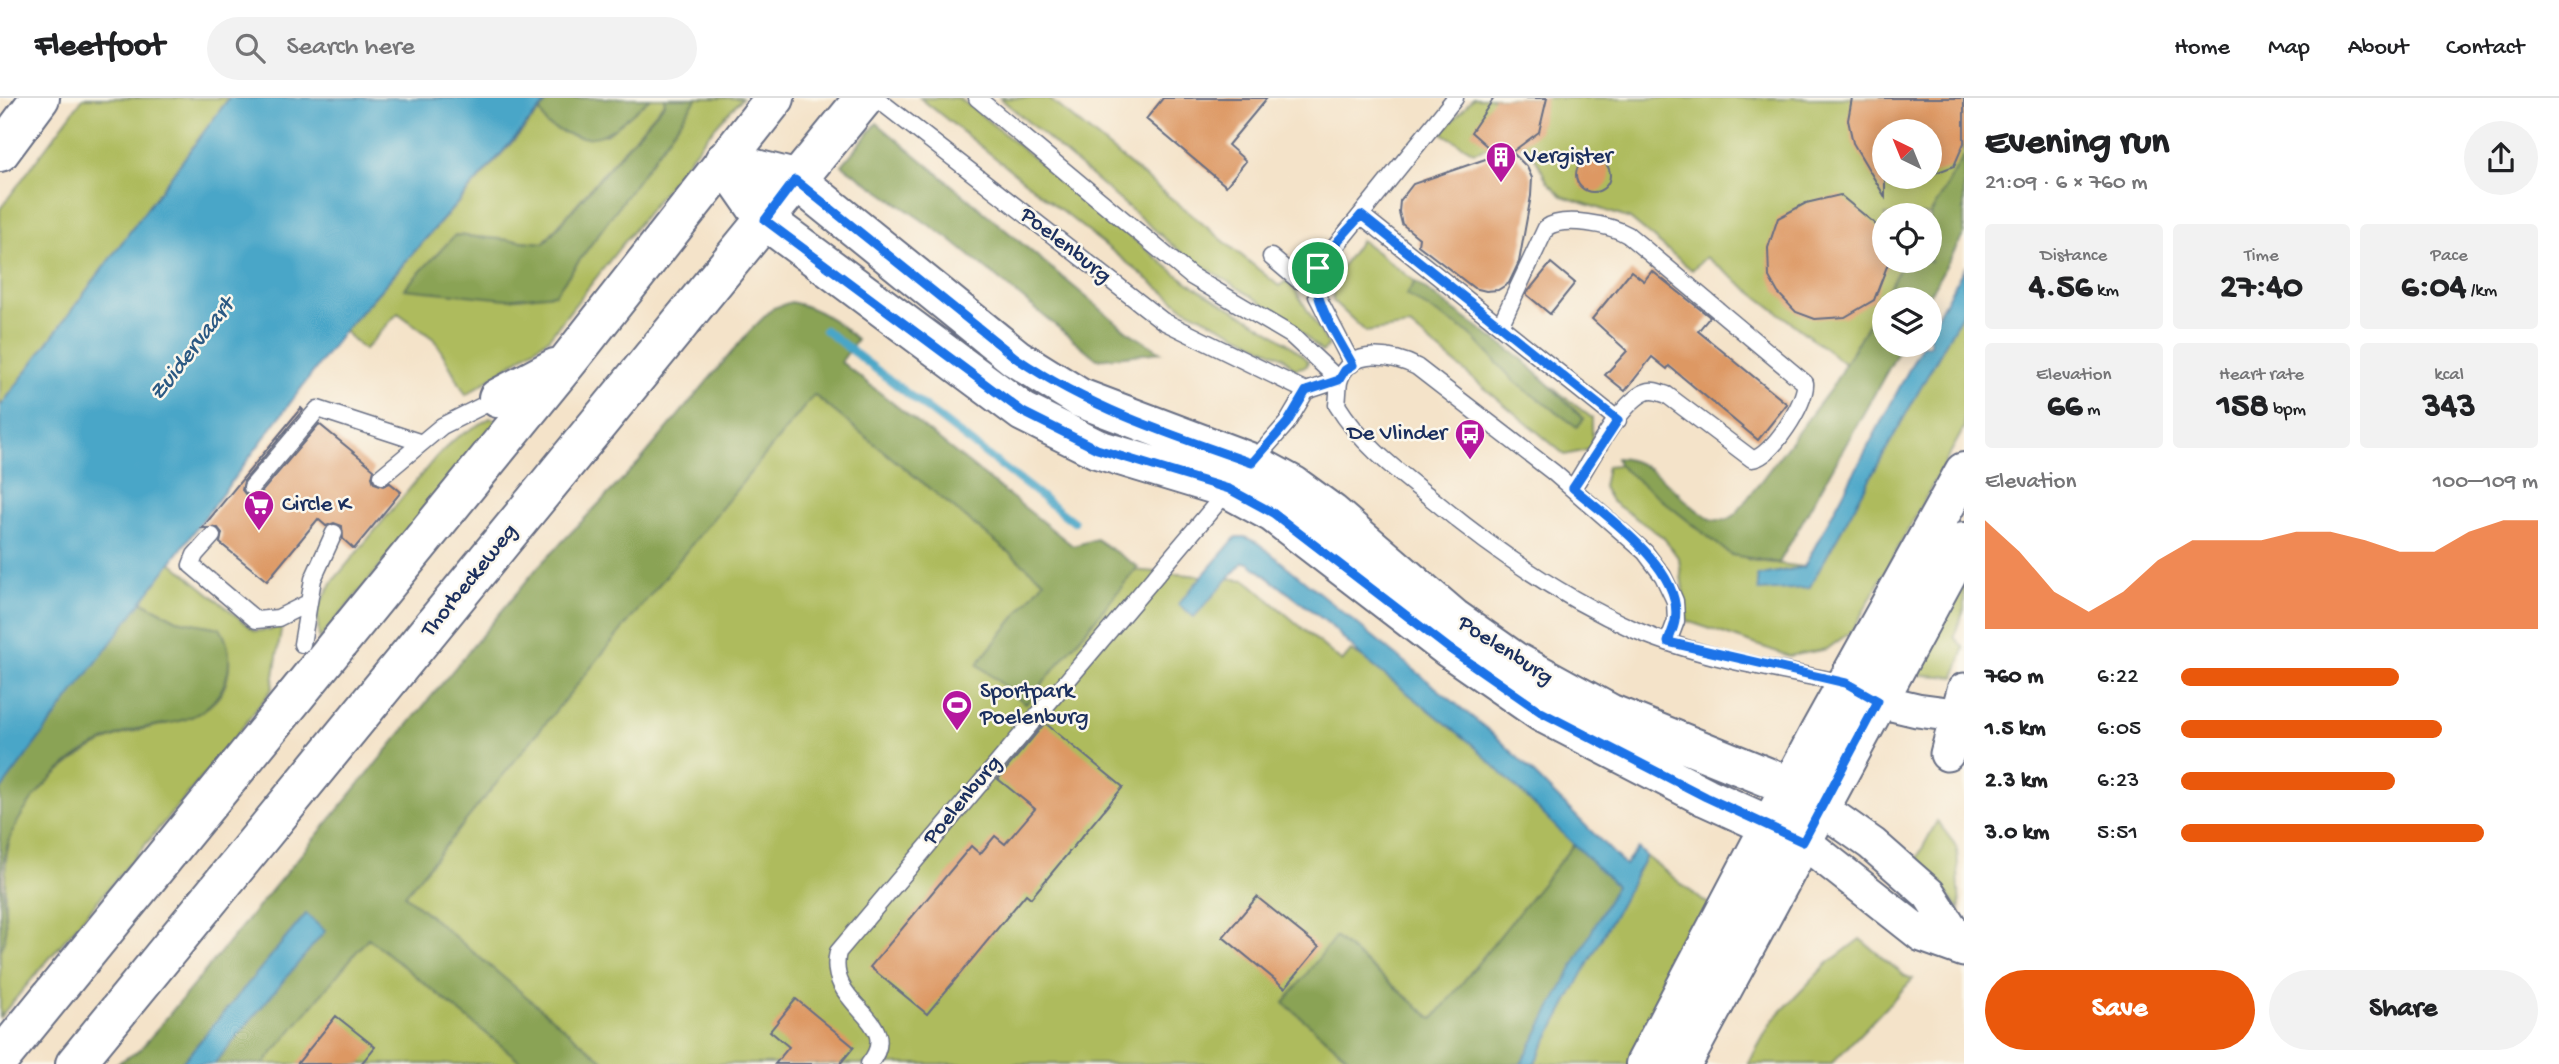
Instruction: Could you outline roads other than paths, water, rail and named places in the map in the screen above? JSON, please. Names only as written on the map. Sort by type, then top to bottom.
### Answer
[{"type":"street","points":[[6,133],[40,98]]},
{"type":"street","points":[[0,1059],[569,360],[775,98]]},
{"type":"street","name":"Thorbeckeweg","points":[[75,1064],[864,98]]},
{"type":"street","name":"Poelenburg","points":[[724,161],[795,180],[1016,358],[1046,379],[1241,476],[1273,513],[1450,649],[1541,712],[1768,827],[1803,842]]},
{"type":"street","name":"Poelenburg","points":[[724,161],[765,220],[1023,412],[1097,449],[1294,486],[1331,513],[1453,618],[1514,661],[1609,713],[1777,781],[1821,808]]},
{"type":"street","points":[[498,398],[569,360]]},
{"type":"street","points":[[1682,1064],[1821,808],[1862,692],[1964,472]]},
{"type":"street","points":[[1645,1064],[1788,790],[1862,692],[1964,542]]},
{"type":"street","points":[[279,719],[302,644]]},
{"type":"street","points":[[1862,692],[1917,710],[1960,702],[1947,754]]},
{"type":"street","points":[[1821,808],[1872,844],[1929,894],[1964,950]]},
{"type":"street","points":[[1803,842],[1922,935],[1964,950]]},
{"type":"lane","name":"Poelenburg","points":[[869,1064],[878,1046],[877,1030],[842,991],[836,979],[838,952],[1287,423],[1306,391],[1163,321],[876,98]]},
{"type":"lane","points":[[977,98],[1191,276],[1291,335],[1339,380]]},
{"type":"lane","points":[[1353,365],[1317,296],[1315,281],[1318,268],[1455,98]]},
{"type":"lane","points":[[1361,215],[1618,420]]},
{"type":"lane","points":[[1500,326],[1546,228],[1554,223],[1601,224],[1628,235],[1805,383],[1806,393],[1801,406],[1759,459],[1745,456],[1667,395],[1654,390],[1634,400],[1573,488]]},
{"type":"lane","points":[[1271,257],[1298,280],[1315,281]]},
{"type":"lane","points":[[1668,642],[1676,621],[1675,601],[1663,576],[1631,537],[1573,488],[1418,367],[1401,358],[1383,355],[1367,357],[1345,370],[1339,380],[1337,405],[1362,440],[1446,511],[1506,557],[1553,587],[1635,630],[1668,642],[1862,692]]},
{"type":"lane","points":[[1306,391],[1339,380]]},
{"type":"lane","points":[[382,476],[419,442],[442,426],[498,398]]},
{"type":"lane","points":[[252,487],[318,409],[419,442]]},
{"type":"lane","points":[[302,644],[313,579],[334,533]]},
{"type":"lane","points":[[212,536],[195,555],[191,565],[256,620],[278,618],[308,603]]},
{"type":"water","name":"Zuidervaart","points":[[229,98],[550,98],[344,331],[0,791],[0,407]]},
{"type":"water","points":[[1964,268],[1964,310],[1942,349],[1942,307]]},
{"type":"water","points":[[1916,357],[1938,357],[1809,588],[1759,591],[1757,576],[1804,567]]},
{"type":"water","points":[[1236,537],[1245,537],[1258,543],[1498,738],[1625,865],[1638,848],[1646,856],[1534,1064],[1521,1064],[1616,886],[1472,744],[1362,657],[1329,624],[1249,563],[1243,562],[1194,617],[1178,604]]},
{"type":"water","points":[[306,914],[325,931],[214,1064],[181,1064]]},
{"type":"waterway","points":[[825,330],[1074,522]]},
{"type":"place","name":"Vergister","points":[[1501,184]]},
{"type":"place","name":"De Vlinder","points":[[1470,461]]},
{"type":"place","name":"Circle K","points":[[259,532]]},
{"type":"place","name":"Sportpark Poelenburg","points":[[957,732]]}]
